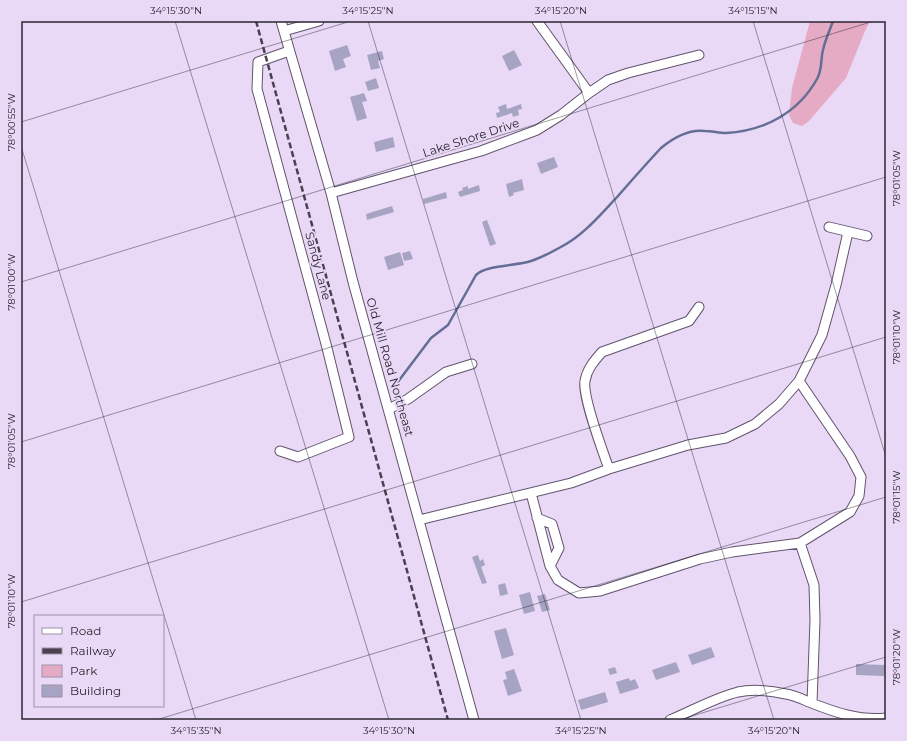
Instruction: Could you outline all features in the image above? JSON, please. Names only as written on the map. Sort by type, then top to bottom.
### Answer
[{"type":"street","name":"Old Mill Road Northeast","points":[[281,21],[331,193],[353,282],[474,720]]},
{"type":"street","points":[[284,31],[319,21]]},
{"type":"street","points":[[537,21],[589,93]]},
{"type":"street","name":"Sandy Lane","points":[[280,451],[298,457],[349,438],[324,336],[257,89],[258,62],[289,50]]},
{"type":"street","name":"Lake Shore Drive","points":[[331,193],[481,151],[537,130],[561,115],[608,80],[628,72],[699,55]]},
{"type":"street","points":[[830,227],[867,236]]},
{"type":"street","points":[[419,520],[572,483],[609,469],[688,445],[726,438],[755,424],[779,404],[799,381],[822,335],[848,232]]},
{"type":"street","points":[[609,469],[588,406],[584,382],[592,362],[602,352],[689,321],[699,307]]},
{"type":"street","points":[[389,409],[408,399],[446,372],[472,364]]},
{"type":"street","points":[[531,493],[550,566],[558,580],[579,593],[600,591],[700,559],[732,552],[800,543],[850,512],[859,496],[861,477],[850,456],[799,381]]},
{"type":"street","points":[[537,518],[552,524],[559,548],[550,566]]},
{"type":"street","points":[[800,543],[814,585],[815,620],[812,703]]},
{"type":"street","points":[[670,720],[719,698],[738,692],[760,691],[787,694],[839,713],[858,718],[886,718]]},
{"type":"green space","points":[[810,21],[870,21],[846,78],[809,121],[802,126],[793,123],[789,115],[792,88]]},
{"type":"building","points":[[347,45],[351,56],[343,59],[346,67],[335,71],[329,51]]},
{"type":"building","points":[[514,50],[522,65],[509,71],[502,56]]},
{"type":"building","points":[[382,51],[384,59],[378,61],[380,68],[371,70],[367,55]]},
{"type":"building","points":[[376,78],[379,88],[368,91],[365,82]]},
{"type":"building","points":[[364,93],[367,101],[362,102],[367,118],[357,121],[350,97]]},
{"type":"building","points":[[506,104],[507,109],[521,104],[522,109],[518,110],[519,115],[513,117],[512,113],[497,118],[496,113],[500,112],[498,107]]},
{"type":"building","points":[[393,137],[395,147],[376,152],[374,142]]},
{"type":"building","points":[[554,157],[558,167],[541,174],[537,163]]},
{"type":"building","points":[[522,179],[524,190],[513,193],[514,195],[509,197],[506,184]]},
{"type":"building","points":[[479,185],[480,191],[460,197],[458,192],[463,190],[462,188],[468,186],[468,189]]},
{"type":"building","points":[[446,192],[447,198],[424,204],[423,199]]},
{"type":"building","points":[[392,206],[394,212],[367,220],[366,214]]},
{"type":"building","points":[[487,220],[496,244],[490,246],[482,222]]},
{"type":"building","points":[[410,251],[413,259],[404,261],[402,253]]},
{"type":"building","points":[[400,252],[404,265],[388,270],[384,257]]},
{"type":"building","points":[[478,555],[480,561],[483,559],[485,565],[481,567],[487,583],[482,584],[472,557]]},
{"type":"building","points":[[505,583],[508,594],[500,596],[498,585]]},
{"type":"building","points":[[530,592],[535,611],[524,614],[519,595]]},
{"type":"building","points":[[545,594],[550,610],[542,612],[537,596]]},
{"type":"building","points":[[506,628],[514,655],[502,659],[494,631]]},
{"type":"building","points":[[711,647],[715,657],[692,665],[688,655]]},
{"type":"building","points":[[676,662],[680,672],[656,680],[652,670]]},
{"type":"building","points":[[856,664],[885,665],[884,676],[856,675]]},
{"type":"building","points":[[615,667],[617,673],[610,675],[608,669]]},
{"type":"building","points":[[514,669],[522,691],[508,696],[503,680],[507,679],[505,672]]},
{"type":"building","points":[[629,678],[630,681],[635,679],[639,688],[620,694],[616,682]]},
{"type":"building","points":[[605,692],[608,702],[581,710],[578,700]]},
{"type":"waterway","points":[[397,383],[431,338],[448,325],[476,275],[494,267],[531,261],[549,254],[568,243],[598,218],[661,148],[676,138],[693,131],[726,133],[740,132],[754,128],[779,118],[800,102],[817,79],[820,71],[824,46],[833,21]]},
{"type":"railway","points":[[256,21],[448,720]]}]
